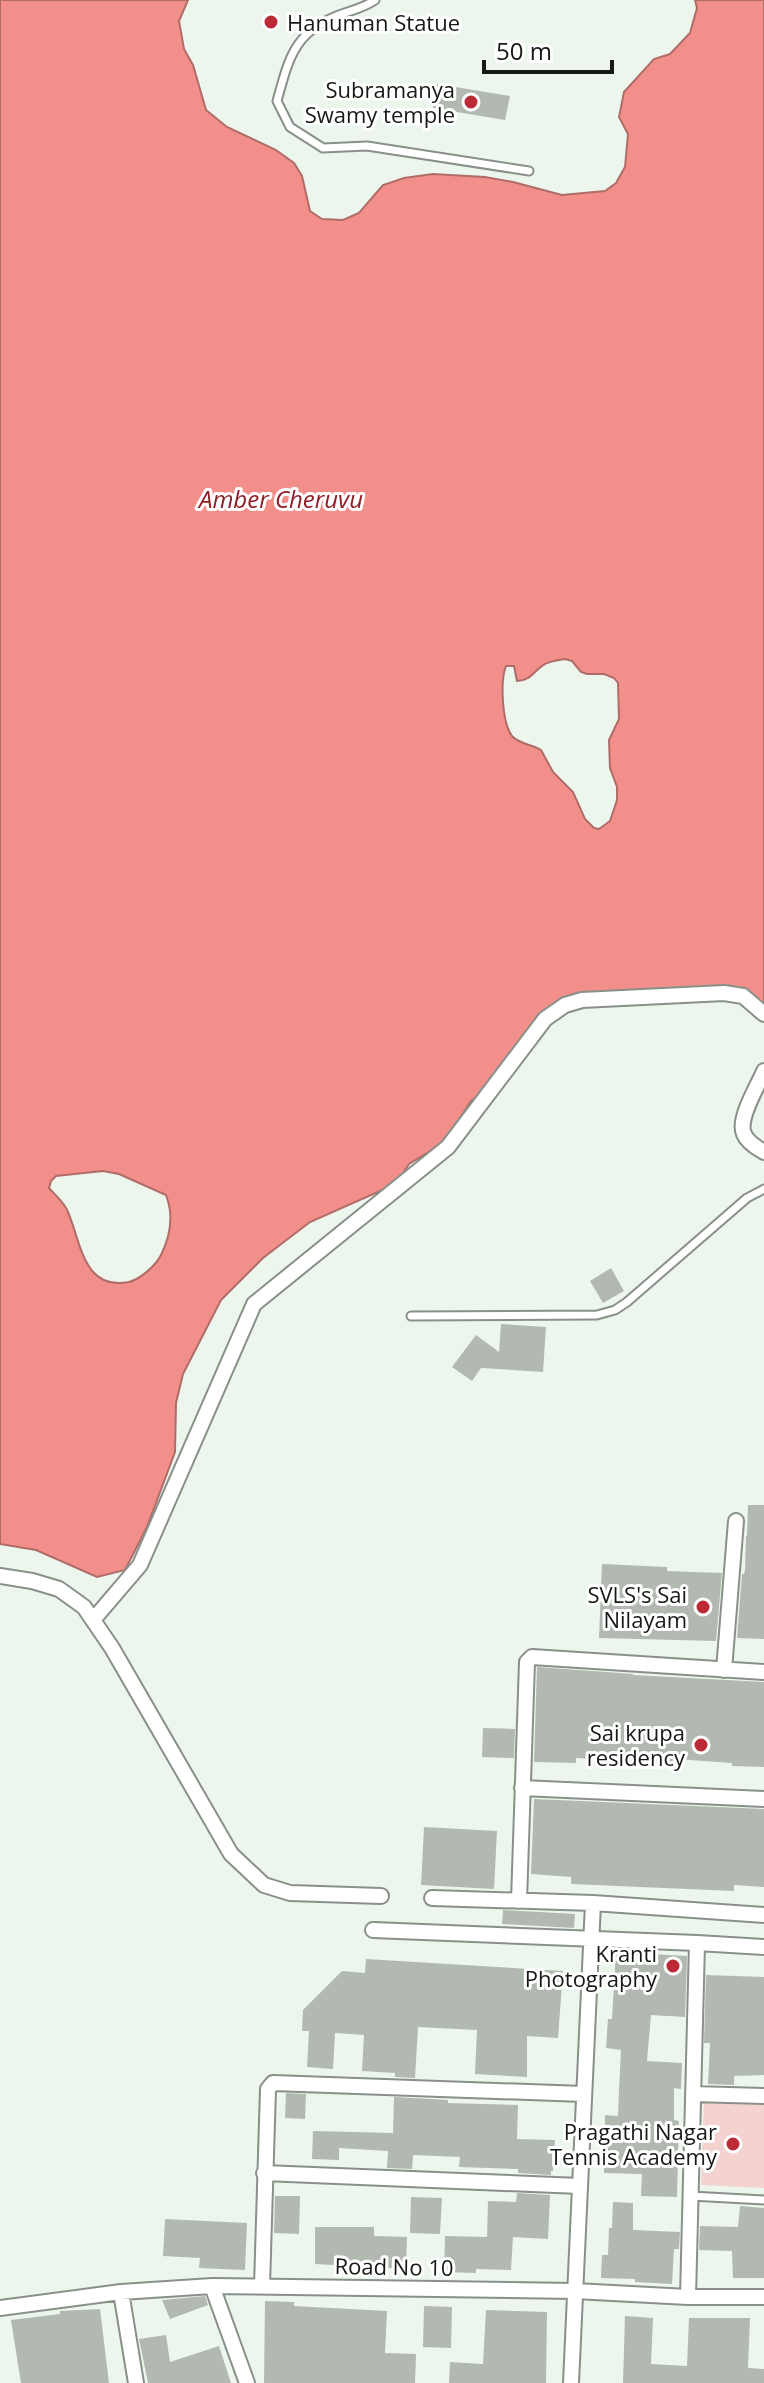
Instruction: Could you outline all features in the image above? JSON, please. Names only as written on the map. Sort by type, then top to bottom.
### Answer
[{"type":"street","points":[[93,1620],[140,1565],[254,1304],[448,1147],[545,1019],[565,1005],[582,1000],[724,993],[743,996],[764,1014]]},
{"type":"street","points":[[764,1071],[743,1122],[744,1134],[753,1146],[764,1152]]},
{"type":"street","points":[[724,1670],[736,1521]]},
{"type":"street","points":[[0,1576],[59,1589],[84,1607],[112,1648],[231,1854],[264,1885],[290,1893],[381,1896]]},
{"type":"street","points":[[519,1901],[527,1662],[532,1657],[764,1672]]},
{"type":"street","points":[[522,1788],[764,1799]]},
{"type":"street","points":[[432,1898],[593,1903],[764,1915]]},
{"type":"street","points":[[571,2383],[593,1903]]},
{"type":"street","points":[[373,1930],[764,1947]]},
{"type":"street","points":[[688,2297],[697,1943]]},
{"type":"street","points":[[262,2286],[268,2089],[273,2083],[584,2094]]},
{"type":"street","points":[[693,2094],[764,2096]]},
{"type":"street","points":[[264,2173],[580,2186]]},
{"type":"street","points":[[212,2286],[247,2383]]},
{"type":"street","name":"Road No 10","points":[[0,2308],[121,2292],[212,2286],[764,2297]]},
{"type":"street","points":[[121,2292],[136,2383]]},
{"type":"lane","points":[[375,0],[331,18],[300,38],[288,63],[277,101],[290,127],[323,148],[367,146],[529,171]]},
{"type":"lane","points":[[411,1316],[597,1315],[615,1310],[747,1198],[764,1189]]},
{"type":"lane","points":[[691,2196],[764,2200]]},
{"type":"shaded area","name":"Pragathi Nagar Tennis Academy","points":[[704,2099],[764,2102],[764,2188],[701,2185]]},
{"type":"water","name":"Amber Cheruvu","points":[[0,0],[188,0],[179,21],[184,49],[193,65],[206,110],[227,127],[276,150],[294,163],[302,176],[310,211],[322,219],[343,220],[359,213],[383,185],[433,174],[485,177],[562,195],[605,191],[616,183],[625,167],[628,134],[619,117],[624,92],[654,59],[670,54],[690,33],[697,8],[695,0],[764,0],[764,1006],[654,989],[545,1011],[488,1089],[471,1101],[445,1142],[409,1164],[396,1184],[310,1222],[263,1258],[221,1300],[183,1374],[176,1403],[175,1452],[147,1527],[125,1570],[97,1577],[36,1550],[0,1544]],"holes":[[[565,659],[572,661],[581,672],[604,674],[618,683],[619,719],[609,740],[610,768],[617,787],[617,800],[610,821],[599,829],[585,819],[573,792],[553,772],[541,750],[515,739],[506,722],[503,691],[506,666],[514,666],[517,681],[522,681],[541,666]],[[103,1171],[119,1174],[166,1195],[170,1210],[170,1225],[161,1255],[148,1271],[129,1282],[114,1283],[93,1272],[81,1250],[67,1209],[49,1188],[56,1176]]]},
{"type":"building","name":"Subramanya Swamy temple","points":[[437,84],[510,96],[505,120],[433,108]]},
{"type":"building","points":[[611,1268],[624,1291],[603,1303],[590,1281]]},
{"type":"building","points":[[501,1324],[546,1327],[543,1372],[481,1368],[472,1381],[452,1367],[476,1335],[499,1352]]},
{"type":"building","points":[[748,1505],[764,1505],[764,1639],[737,1638]]},
{"type":"building","points":[[602,1564],[722,1573],[716,1641],[599,1638]]},
{"type":"building","points":[[537,1667],[764,1682],[764,1767],[676,1759],[676,1764],[576,1758],[576,1763],[534,1762]]},
{"type":"building","points":[[483,1728],[515,1729],[514,1758],[482,1757]]},
{"type":"building","points":[[534,1799],[764,1809],[764,1887],[734,1885],[734,1891],[571,1884],[571,1877],[531,1874]]},
{"type":"building","points":[[424,1827],[497,1831],[494,1889],[421,1885]]},
{"type":"building","points":[[503,1910],[575,1914],[574,1928],[502,1924]]},
{"type":"building","points":[[616,1952],[687,1956],[685,2017],[651,2015],[647,2061],[682,2063],[681,2089],[674,2088],[674,2120],[679,2121],[677,2197],[641,2196],[642,2174],[604,2173],[605,2115],[618,2116],[621,2050],[606,2048],[608,2019],[612,2019]]},
{"type":"building","points":[[366,1959],[563,1971],[558,2038],[527,2036],[527,2077],[475,2074],[477,2030],[418,2027],[415,2078],[362,2071],[364,2035],[335,2033],[333,2069],[307,2067],[309,2031],[302,2031],[303,2010],[342,1971],[365,1973]]},
{"type":"building","points":[[706,1975],[764,1977],[764,2075],[734,2076],[734,2085],[708,2084],[710,2043],[704,2043]]},
{"type":"building","points":[[286,2093],[306,2094],[305,2119],[285,2118]]},
{"type":"building","points":[[394,2097],[448,2100],[448,2103],[518,2105],[517,2139],[555,2140],[553,2171],[551,2175],[518,2173],[518,2169],[459,2167],[460,2157],[413,2155],[412,2169],[387,2168],[388,2151],[339,2148],[339,2160],[312,2159],[313,2131],[393,2133]]},
{"type":"building","points":[[517,2193],[550,2195],[548,2239],[513,2237],[511,2270],[444,2272],[445,2236],[487,2237],[488,2201],[516,2202]]},
{"type":"building","points":[[275,2196],[300,2196],[299,2234],[274,2233]]},
{"type":"building","points":[[411,2197],[442,2198],[440,2234],[410,2233]]},
{"type":"building","points":[[613,2202],[633,2203],[633,2230],[680,2232],[679,2249],[674,2249],[672,2284],[601,2278],[602,2255],[608,2255]]},
{"type":"building","points":[[740,2206],[764,2208],[764,2278],[733,2278],[732,2251],[699,2250],[700,2226],[738,2227]]},
{"type":"building","points":[[165,2219],[247,2223],[245,2270],[199,2268],[200,2258],[163,2256]]},
{"type":"building","points":[[315,2227],[374,2227],[374,2236],[407,2237],[406,2269],[315,2264]]},
{"type":"building","points":[[205,2296],[208,2305],[170,2319],[162,2300]]},
{"type":"building","points":[[265,2301],[294,2302],[294,2306],[387,2311],[385,2353],[416,2354],[415,2383],[264,2383]]},
{"type":"building","points":[[424,2306],[452,2307],[451,2348],[423,2347]]},
{"type":"building","points":[[100,2309],[109,2383],[21,2383],[11,2320],[60,2314],[60,2311]]},
{"type":"building","points":[[486,2310],[547,2312],[546,2383],[449,2383],[450,2362],[483,2364]]},
{"type":"building","points":[[625,2316],[653,2318],[651,2364],[687,2366],[689,2318],[750,2318],[748,2368],[764,2369],[764,2383],[623,2383]]},
{"type":"building","points":[[166,2335],[170,2362],[219,2346],[231,2383],[148,2383],[139,2339]]},
{"type":"place","name":"Hanuman Statue","points":[[271,22]]},
{"type":"place","name":"Subramanya Swamy temple","points":[[471,102]]},
{"type":"place","name":"SVLS's Sai Nilayam","points":[[703,1607]]},
{"type":"place","name":"Sai krupa residency","points":[[701,1745]]},
{"type":"place","name":"Kranti Photography","points":[[673,1966]]},
{"type":"place","name":"Pragathi Nagar Tennis Academy","points":[[733,2144]]}]
